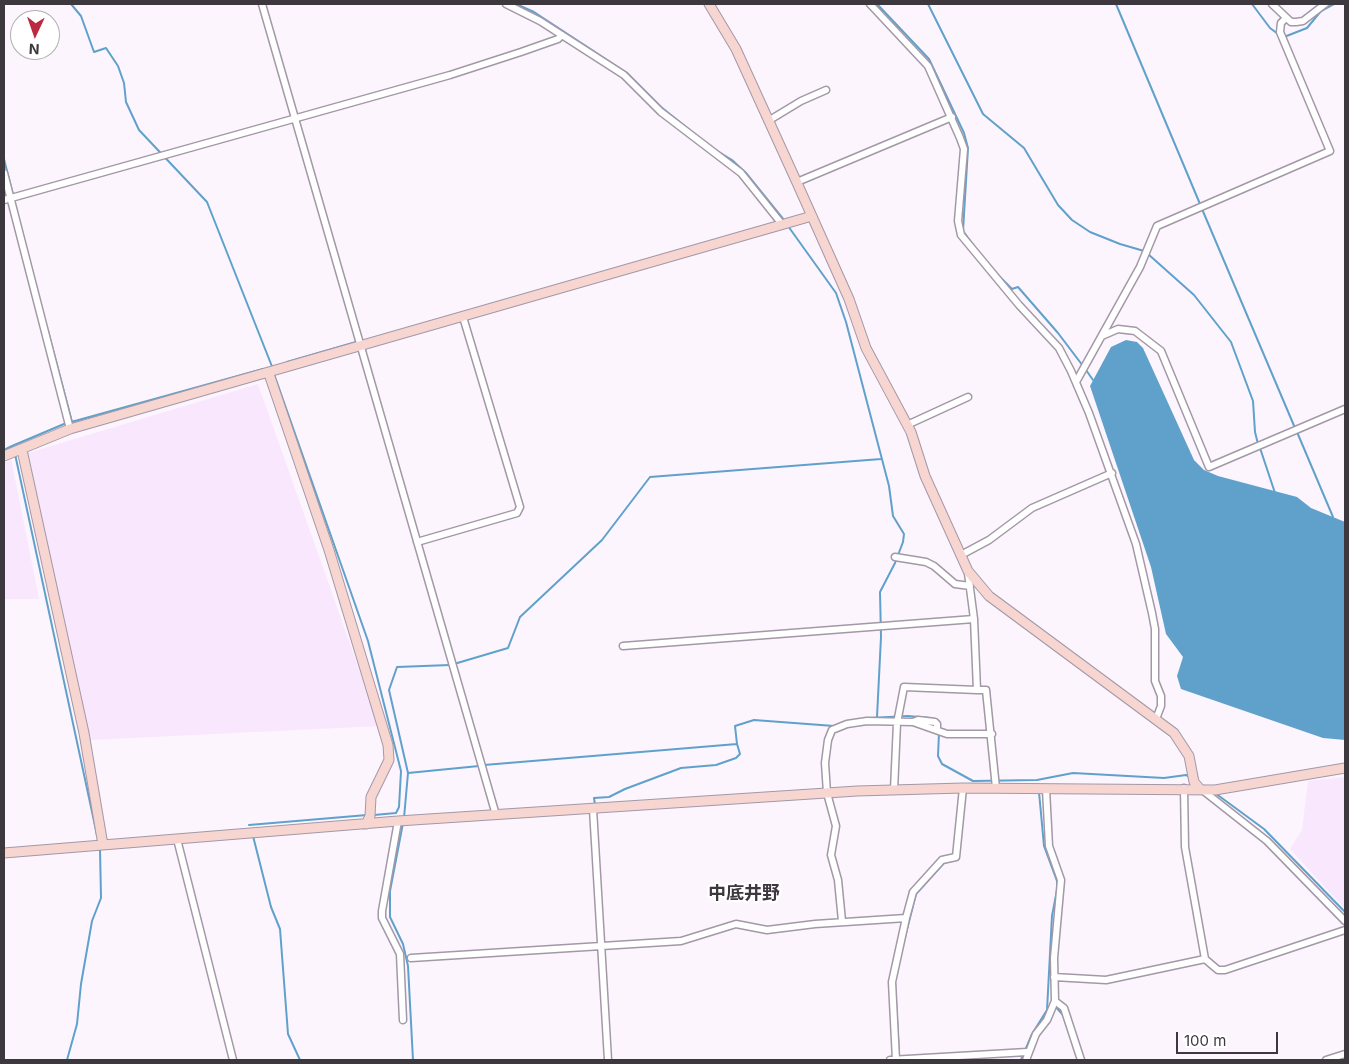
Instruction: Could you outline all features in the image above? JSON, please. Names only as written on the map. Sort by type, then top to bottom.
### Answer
[{"type":"street","points":[[262,4],[496,815]]},
{"type":"street","points":[[506,4],[562,35],[624,75],[661,112],[741,173],[781,223]]},
{"type":"street","points":[[709,4],[736,49],[797,182],[849,299],[866,348],[907,425],[925,476],[968,571],[974,619],[977,690]]},
{"type":"street","points":[[870,4],[928,66],[952,117],[964,148],[958,221],[961,235],[978,258],[1058,348],[1076,382],[1112,473],[1136,544],[1155,629],[1155,681],[1161,696],[1161,706],[1156,719]]},
{"type":"street","points":[[1272,4],[1291,22],[1302,21],[1325,4]]},
{"type":"street","points":[[1076,382],[1140,267],[1157,226],[1330,151],[1280,32],[1286,18]]},
{"type":"street","points":[[7,200],[458,72],[558,39],[562,35]]},
{"type":"street","points":[[768,121],[801,101],[826,90]]},
{"type":"street","points":[[797,182],[952,117]]},
{"type":"street","points":[[4,173],[7,200],[70,430]]},
{"type":"street","points":[[4,456],[70,430],[269,374],[781,223],[812,216]]},
{"type":"street","points":[[417,542],[517,513],[520,507],[463,317]]},
{"type":"street","points":[[1102,336],[1118,329],[1135,331],[1161,352],[1208,467],[1345,409]]},
{"type":"street","points":[[269,374],[329,550],[388,744],[389,760],[371,797],[370,816],[366,824]]},
{"type":"street","points":[[907,425],[968,397]]},
{"type":"street","points":[[22,450],[84,733],[104,844]]},
{"type":"street","points":[[961,555],[989,540],[1032,508],[1112,473]]},
{"type":"street","points":[[895,556],[926,562],[934,566],[955,584],[970,586]]},
{"type":"street","points":[[968,571],[989,596],[1156,719],[1183,743],[1189,756],[1194,782],[1200,789],[1267,842],[1345,921]]},
{"type":"street","points":[[623,646],[974,619]]},
{"type":"street","points":[[894,790],[897,723],[904,687],[986,690],[992,734],[996,788]]},
{"type":"street","points":[[842,921],[838,880],[831,855],[836,826],[827,793],[825,763],[828,740],[832,730],[847,724],[867,721],[914,722],[947,734],[992,734]]},
{"type":"street","points":[[4,853],[398,821],[827,793],[963,788],[1230,788],[1345,768]]},
{"type":"street","points":[[896,1060],[892,982],[906,918],[913,892],[942,860],[956,858],[963,788]]},
{"type":"street","points":[[1184,788],[1185,847],[1205,959],[1218,970],[1225,970],[1345,930]]},
{"type":"street","points":[[1026,1060],[1036,1034],[1047,1020],[1054,1002],[1056,920],[1062,880],[1049,846],[1046,789]]},
{"type":"street","points":[[593,808],[608,1060]]},
{"type":"street","points":[[398,821],[382,918],[400,954],[403,1020]]},
{"type":"street","points":[[177,839],[233,1060]]},
{"type":"street","points":[[411,958],[681,941],[736,924],[767,930],[842,921],[906,918]]},
{"type":"street","points":[[1054,977],[1106,980],[1205,959]]},
{"type":"street","points":[[1054,1002],[1064,1008],[1081,1060]]},
{"type":"street","points":[[890,1060],[1028,1052]]},
{"type":"street","points":[[1326,1060],[1345,1054]]},
{"type":"shaded area","points":[[258,384],[379,726],[90,740],[28,453]]},
{"type":"shaded area","points":[[11,459],[39,599],[4,599],[4,463]]},
{"type":"shaded area","points":[[1345,777],[1345,909],[1290,849],[1302,830],[1308,781]]},
{"type":"water","points":[[1126,340],[1137,342],[1143,348],[1194,460],[1204,470],[1218,476],[1297,497],[1311,508],[1345,522],[1345,740],[1323,738],[1181,689],[1177,676],[1183,657],[1166,634],[1151,567],[1090,386],[1111,347]]},
{"type":"waterway","points":[[71,4],[81,16],[94,52],[106,48],[118,66],[124,83],[126,102],[139,130],[207,202],[273,369]]},
{"type":"waterway","points":[[516,4],[534,12],[627,73],[661,107],[701,139]]},
{"type":"waterway","points":[[877,4],[929,59],[964,133],[968,148],[963,231],[977,250]]},
{"type":"waterway","points":[[928,4],[983,114],[1024,148],[1058,205],[1072,220],[1090,232],[1144,251]]},
{"type":"waterway","points":[[1116,4],[1200,204]]},
{"type":"waterway","points":[[1252,4],[1270,28],[1278,34]]},
{"type":"waterway","points":[[1284,37],[1307,28],[1321,11],[1334,4]]},
{"type":"waterway","points":[[714,149],[732,160],[746,173],[784,220]]},
{"type":"waterway","points":[[4,159],[13,195]]},
{"type":"waterway","points":[[1202,209],[1295,428]]},
{"type":"waterway","points":[[788,226],[836,293],[846,322],[889,486],[893,516],[904,534],[895,563],[880,592],[881,637],[877,717]]},
{"type":"waterway","points":[[1148,254],[1194,295],[1231,342],[1253,401],[1255,432],[1258,444]]},
{"type":"waterway","points":[[997,274],[1012,289],[1018,287],[1058,333],[1083,366]]},
{"type":"waterway","points":[[48,331],[72,422]]},
{"type":"waterway","points":[[287,362],[356,342]]},
{"type":"waterway","points":[[12,446],[64,424],[263,369]]},
{"type":"waterway","points":[[1086,370],[1093,380]]},
{"type":"waterway","points":[[274,374],[368,641],[401,771],[399,807],[396,813],[374,815]]},
{"type":"waterway","points":[[1297,432],[1333,517]]},
{"type":"waterway","points":[[4,450],[12,446],[13,449]]},
{"type":"waterway","points":[[1260,448],[1275,493]]},
{"type":"waterway","points":[[15,454],[97,835]]},
{"type":"waterway","points":[[454,664],[508,648],[520,617],[602,540],[650,477],[881,459]]},
{"type":"waterway","points":[[404,818],[408,773],[389,690],[397,667],[450,665]]},
{"type":"waterway","points":[[870,718],[908,716],[931,718],[938,721]]},
{"type":"waterway","points":[[484,765],[737,744],[735,726],[754,720],[834,726],[862,719]]},
{"type":"waterway","points":[[939,733],[938,756],[942,764],[973,781],[1037,780],[1073,773],[1164,778],[1186,775],[1190,777]]},
{"type":"waterway","points":[[595,805],[594,798],[609,797],[681,768],[716,765],[736,758],[740,754],[737,744]]},
{"type":"waterway","points":[[408,773],[479,766]]},
{"type":"waterway","points":[[1021,1060],[1032,1034],[1047,1010],[1052,916],[1057,890],[1057,881],[1044,846],[1039,792]]},
{"type":"waterway","points":[[1215,793],[1264,829],[1345,912]]},
{"type":"waterway","points":[[249,825],[367,815]]},
{"type":"waterway","points":[[403,823],[390,891],[390,917],[403,944],[408,966],[413,1060]]},
{"type":"waterway","points":[[253,836],[271,907],[280,929],[288,1034],[300,1060]]},
{"type":"waterway","points":[[67,1060],[77,1024],[81,984],[92,921],[101,898],[100,849]]},
{"type":"waterway","points":[[904,941],[916,894],[944,863],[952,861]]},
{"type":"waterway","points":[[895,982],[899,1054]]},
{"type":"waterway","points":[[1055,1006],[1063,1015],[1078,1060]]},
{"type":"district","name":"中底井野","points":[[744,894]]}]
